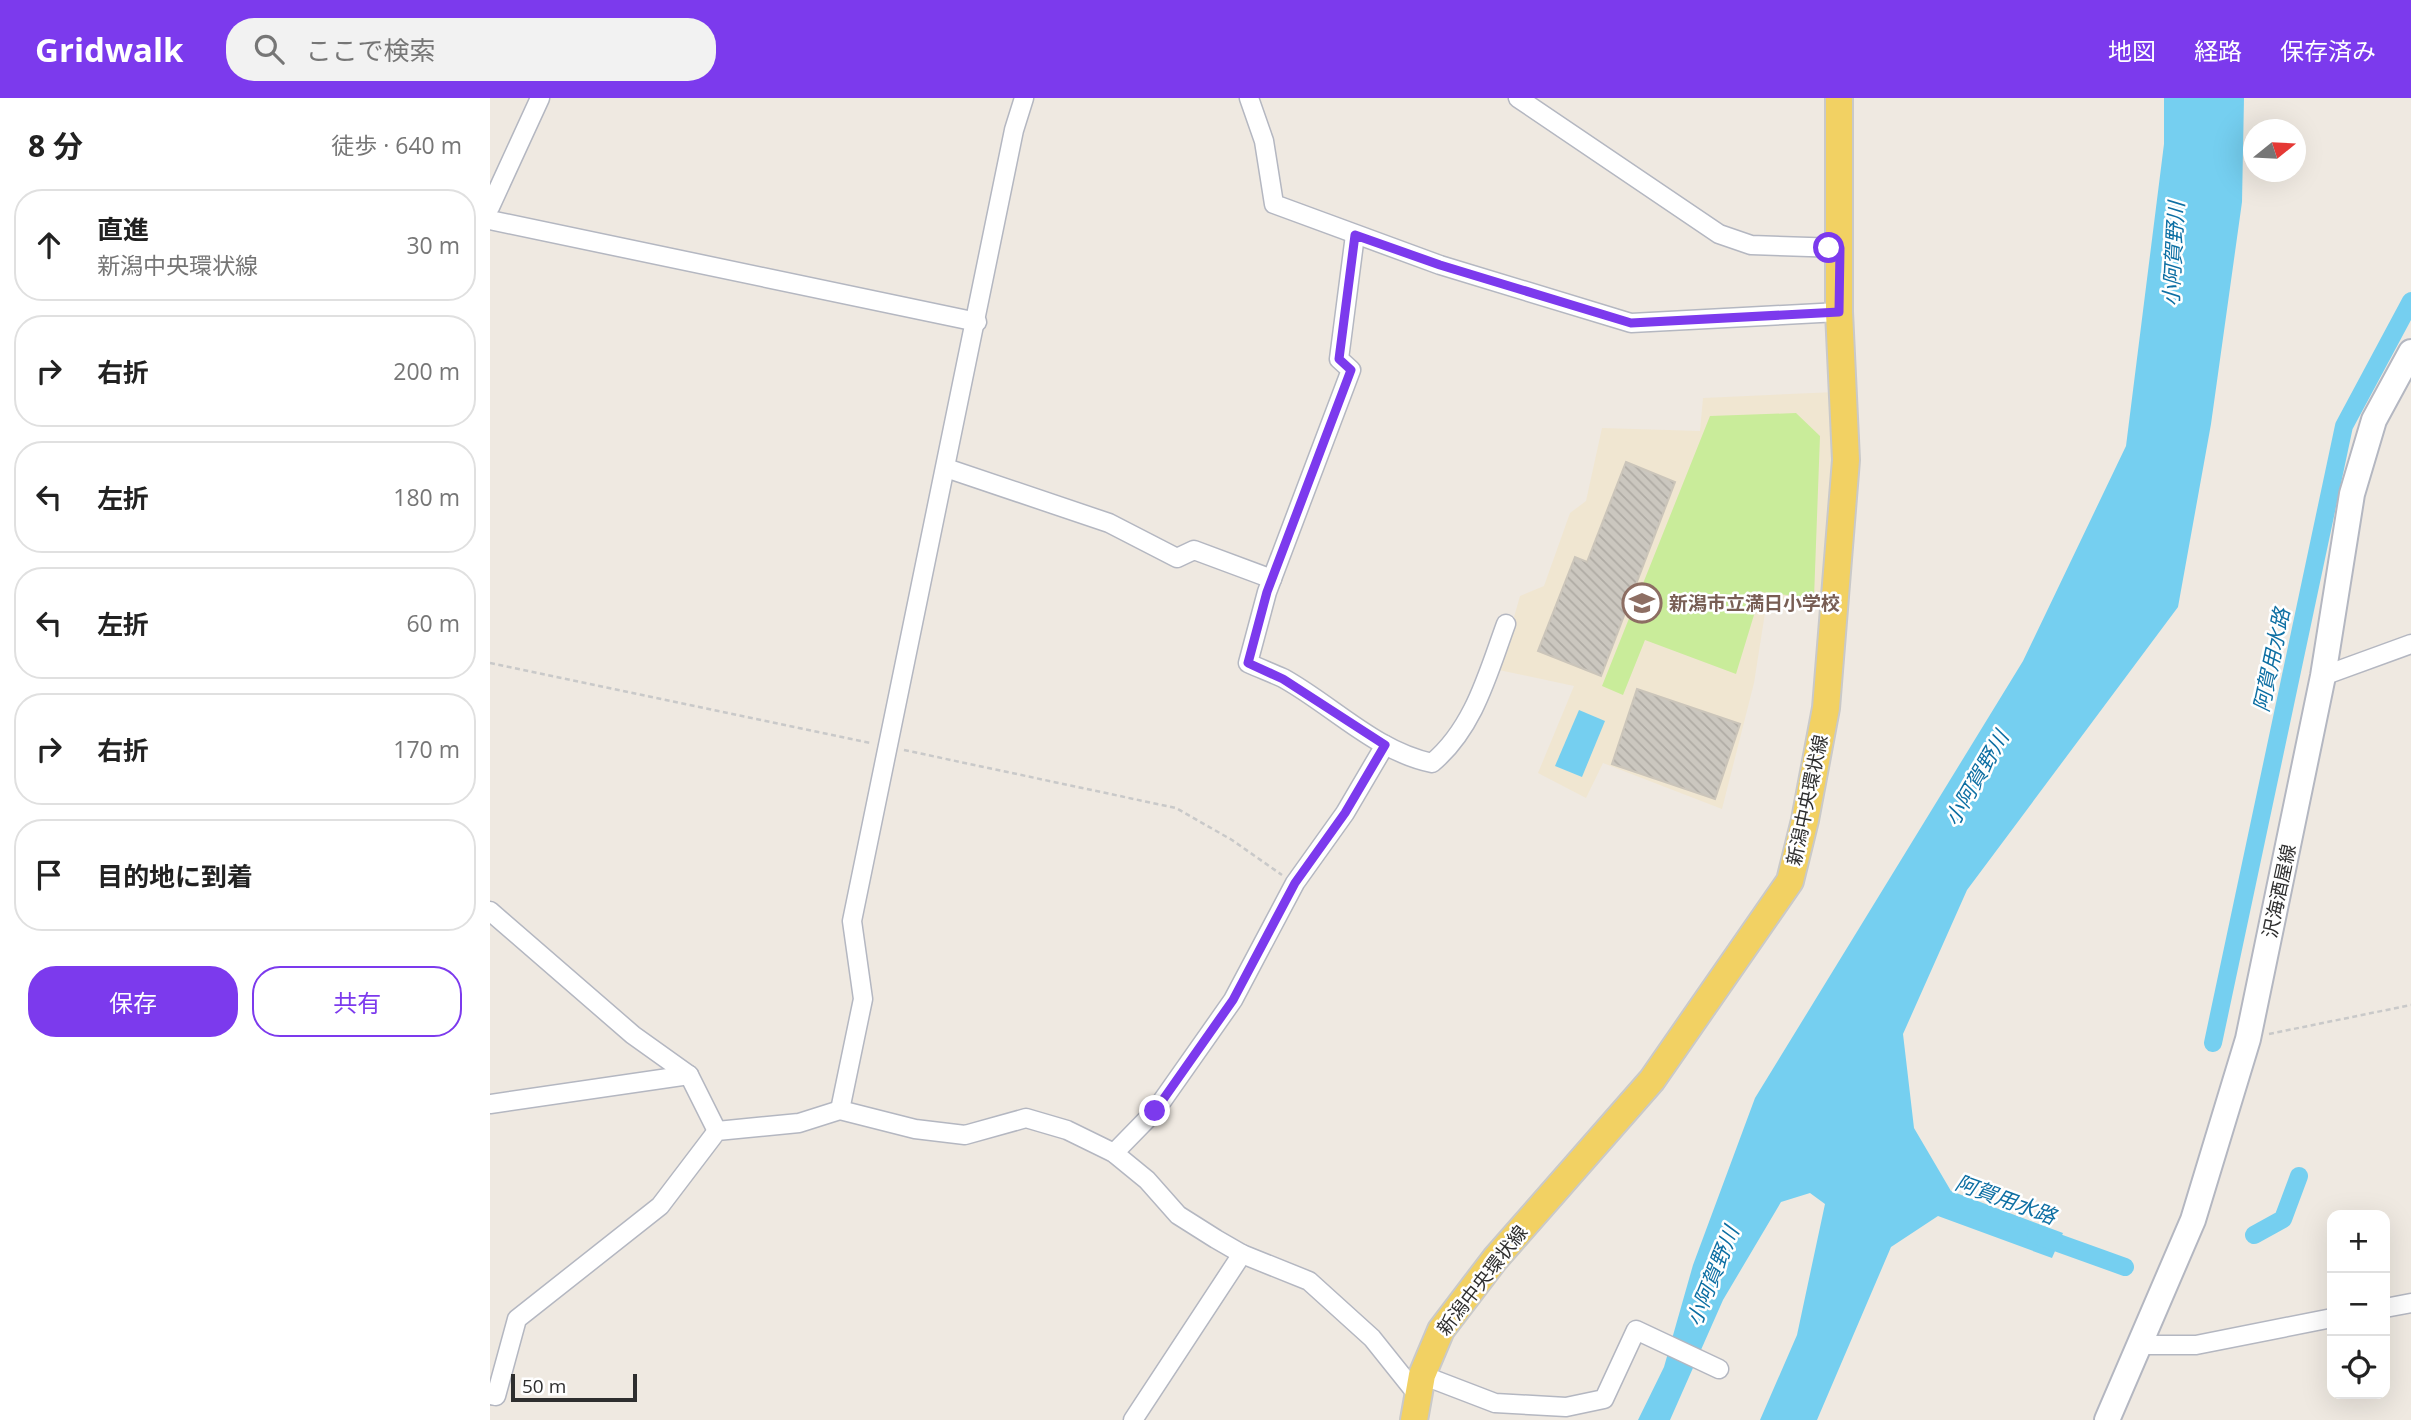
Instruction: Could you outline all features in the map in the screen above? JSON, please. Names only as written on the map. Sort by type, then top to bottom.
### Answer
[{"type":"main road","name":"新潟中央環状線","points":[[1414,1420],[1419,1384],[1441,1330],[1495,1259],[1652,1080],[1790,881],[1805,820],[1826,708],[1846,460],[1839,312],[1839,98]]},
{"type":"main road","name":"沢海酒屋線","points":[[2107,1420],[2193,1220],[2248,1039],[2323,676],[2352,494],[2374,420],[2411,352]]},
{"type":"street","points":[[490,207],[540,98]]},
{"type":"street","points":[[840,1110],[863,999],[852,921],[977,322],[1014,130],[1024,98]]},
{"type":"street","points":[[1249,98],[1264,141],[1274,204],[1355,235],[1440,265],[1631,323],[1839,312]]},
{"type":"street","points":[[1518,98],[1719,234],[1751,245],[1840,248]]},
{"type":"street","points":[[490,220],[977,322]]},
{"type":"street","points":[[1355,235],[1339,359],[1351,370],[1272,579],[1248,663],[1283,679],[1385,745],[1411,758],[1432,763],[1451,747],[1485,683],[1506,624]]},
{"type":"street","points":[[946,468],[1108,523],[1177,558],[1194,550],[1272,579]]},
{"type":"street","points":[[2323,676],[2411,644]]},
{"type":"street","points":[[1114,1153],[1155,1111],[1233,1000],[1295,883],[1345,813],[1385,745]]},
{"type":"street","points":[[490,911],[633,1035],[689,1075],[717,1131]]},
{"type":"street","points":[[490,1104],[689,1075]]},
{"type":"street","points":[[490,1395],[496,1396],[517,1319],[660,1206],[717,1131],[799,1122],[840,1110],[915,1129],[965,1135],[1026,1118],[1067,1130],[1114,1153],[1147,1180],[1178,1215],[1242,1254],[1309,1282],[1419,1384],[1495,1403],[1566,1407],[1604,1399],[1636,1330],[1719,1368]]},
{"type":"street","points":[[1133,1420],[1242,1254]]},
{"type":"street","points":[[2390,1307],[2411,1303]]},
{"type":"street","points":[[2140,1345],[2196,1345],[2327,1319]]},
{"type":"path","points":[[490,663],[1176,808],[1232,840],[1295,883]]},
{"type":"path","points":[[2248,1039],[2411,1005]]},
{"type":"shaded area","name":"新潟市立満日小学校","points":[[1836,392],[1828,607],[1767,600],[1754,683],[1722,809],[1603,763],[1586,798],[1538,773],[1574,686],[1499,670],[1520,596],[1544,586],[1570,513],[1586,501],[1602,428],[1700,431],[1703,398]]},
{"type":"green space","points":[[1796,413],[1820,436],[1814,598],[1761,592],[1736,674],[1645,640],[1623,695],[1602,686],[1710,416]]},
{"type":"water","name":"小阿賀野川","points":[[2164,98],[2244,98],[2242,202],[2211,424],[2178,607],[1967,890],[1903,1034],[1914,1128],[1951,1191],[2063,1233],[2052,1258],[1938,1216],[1891,1247],[1817,1420],[1760,1420],[1797,1335],[1825,1204],[1810,1193],[1781,1202],[1723,1300],[1670,1420],[1638,1420],[1664,1367],[1693,1265],[1755,1098],[2023,661],[2126,446],[2164,144]]},
{"type":"water","points":[[1579,710],[1605,721],[1582,777],[1555,766]]},
{"type":"building","points":[[1626,462],[1675,482],[1601,676],[1538,651],[1575,557],[1587,562]]},
{"type":"building","points":[[1637,689],[1740,724],[1715,799],[1612,764]]},
{"type":"waterway","name":"阿賀用水路","points":[[2213,1043],[2344,426],[2411,301]]},
{"type":"waterway","name":"阿賀用水路","points":[[2254,1235],[2283,1219],[2299,1176]]},
{"type":"waterway","name":"阿賀用水路","points":[[2036,1235],[2125,1267]]},
{"type":"place","name":"新潟市立満日小学校","points":[[1642,603]]},
{"type":"route","points":[[1155,1111],[1233,1000],[1295,883],[1345,813],[1385,745],[1283,679],[1248,663],[1267,592],[1301,496],[1351,370],[1339,359],[1346,284],[1355,235],[1440,265],[1631,323],[1839,312],[1840,248],[1829,248]]}]
